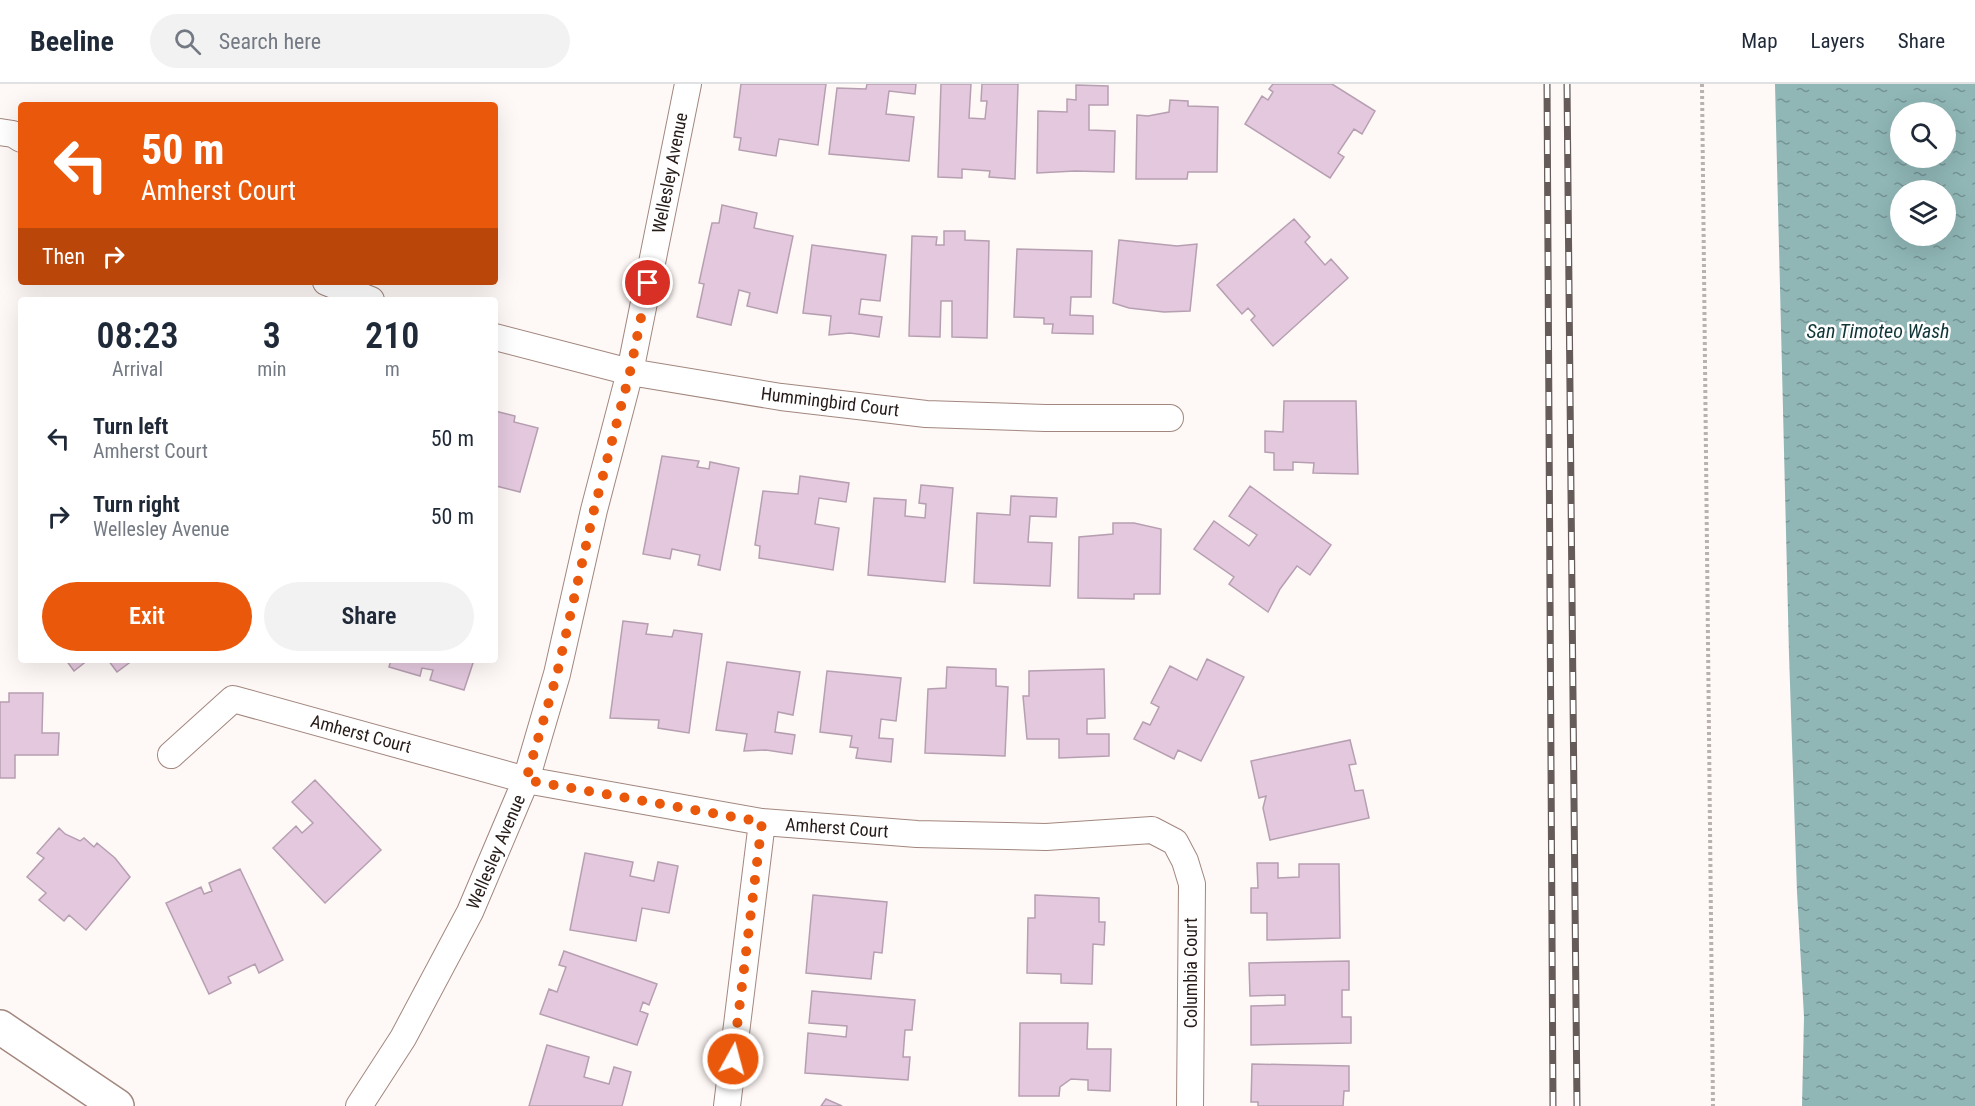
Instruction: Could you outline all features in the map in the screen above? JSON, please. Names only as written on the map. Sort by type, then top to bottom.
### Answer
[{"type":"street","name":"Wellesley Avenue","points":[[359,1106],[403,1038],[461,930],[526,780],[557,674],[594,510],[630,372],[688,84]]},
{"type":"street","points":[[0,132],[13,134],[18,138]]},
{"type":"street","points":[[334,285],[364,297]]},
{"type":"street","name":"Hummingbird Court","points":[[498,338],[630,372],[781,397],[926,414],[1045,418],[1170,418]]},
{"type":"street","name":"Amherst Court","points":[[171,755],[232,699],[526,780],[762,822],[917,834],[1046,837],[1152,830],[1175,842]]},
{"type":"street","points":[[727,1106],[762,822]]},
{"type":"street","name":"Columbia Court","points":[[1175,842],[1185,861],[1192,884],[1190,1106]]},
{"type":"street","points":[[0,1027],[117,1106]]},
{"type":"path","points":[[1702,84],[1713,1106]]},
{"type":"water","name":"San Timoteo Wash","points":[[1775,84],[1975,84],[1975,1106],[1802,1106],[1804,1017],[1797,892]]},
{"type":"building","points":[[741,84],[826,84],[818,145],[779,139],[776,156],[739,150],[741,138],[734,137]]},
{"type":"building","points":[[867,84],[916,84],[915,94],[889,91],[886,114],[914,117],[909,161],[829,154],[837,88],[866,89]]},
{"type":"building","points":[[941,84],[971,84],[969,118],[985,119],[987,101],[981,101],[982,84],[1018,84],[1015,179],[989,177],[990,171],[962,169],[962,178],[938,177]]},
{"type":"building","points":[[1273,84],[1332,84],[1375,111],[1362,134],[1354,129],[1338,153],[1344,157],[1330,178],[1245,124],[1262,96],[1268,100],[1273,92],[1269,89]]},
{"type":"building","points":[[1076,85],[1108,86],[1108,105],[1089,105],[1089,130],[1115,131],[1114,172],[1037,173],[1038,111],[1067,112],[1067,99],[1076,100]]},
{"type":"building","points":[[1170,100],[1188,101],[1188,106],[1218,107],[1217,172],[1188,172],[1187,179],[1136,179],[1137,115],[1148,116],[1169,112]]},
{"type":"building","points":[[722,205],[757,213],[754,228],[793,236],[777,313],[747,306],[750,293],[739,290],[731,325],[697,317],[704,284],[699,283],[712,223],[719,223]]},
{"type":"building","points":[[1294,219],[1310,237],[1305,242],[1325,265],[1331,259],[1348,278],[1273,346],[1251,320],[1255,316],[1248,308],[1242,314],[1217,285]]},
{"type":"building","points":[[944,231],[965,231],[965,240],[989,241],[987,338],[952,337],[952,301],[941,301],[940,337],[909,336],[912,236],[937,237],[936,245],[944,245]]},
{"type":"building","points":[[1119,240],[1177,246],[1197,244],[1190,311],[1164,312],[1129,308],[1113,303]]},
{"type":"building","points":[[812,245],[886,255],[880,301],[861,299],[859,314],[882,317],[879,337],[850,333],[829,335],[831,316],[803,313]]},
{"type":"building","points":[[1017,249],[1092,251],[1091,297],[1071,297],[1070,315],[1093,316],[1093,334],[1052,333],[1053,324],[1044,324],[1044,318],[1014,317]]},
{"type":"building","points":[[1284,401],[1356,401],[1358,474],[1313,473],[1314,463],[1293,462],[1293,470],[1274,470],[1274,453],[1265,452],[1265,431],[1283,432]]},
{"type":"building","points":[[498,412],[515,416],[514,422],[538,428],[520,492],[498,486]]},
{"type":"building","points":[[662,456],[699,461],[697,467],[709,469],[710,462],[739,468],[720,570],[698,565],[700,555],[672,549],[670,559],[643,554]]},
{"type":"building","points":[[800,476],[849,483],[846,502],[819,498],[815,524],[839,528],[833,570],[759,558],[760,546],[755,545],[763,491],[798,494]]},
{"type":"building","points":[[921,485],[953,488],[945,582],[868,575],[874,498],[906,500],[905,516],[925,518],[926,504],[919,503]]},
{"type":"building","points":[[1250,486],[1331,545],[1310,575],[1297,566],[1280,589],[1268,612],[1229,584],[1234,577],[1194,549],[1214,521],[1249,546],[1257,535],[1229,516]]},
{"type":"building","points":[[1011,496],[1057,498],[1056,517],[1030,516],[1028,542],[1052,543],[1050,586],[974,583],[977,513],[1010,515]]},
{"type":"building","points":[[1113,523],[1134,523],[1161,529],[1160,594],[1134,594],[1134,599],[1078,598],[1079,537],[1113,534]]},
{"type":"building","points":[[623,621],[648,624],[646,634],[672,637],[674,630],[702,634],[689,733],[658,728],[659,720],[610,718]]},
{"type":"building","points":[[1207,659],[1244,677],[1201,761],[1178,750],[1174,759],[1134,739],[1143,722],[1150,725],[1159,707],[1151,703],[1170,666],[1197,680]]},
{"type":"building","points":[[727,662],[800,672],[793,715],[778,712],[775,732],[795,735],[792,754],[766,750],[744,751],[747,734],[716,730]]},
{"type":"building","points":[[68,663],[84,663],[74,671]]},
{"type":"building","points":[[110,663],[129,663],[117,672]]},
{"type":"building","points":[[390,663],[473,663],[464,690],[430,680],[433,670],[422,668],[420,676],[389,667]]},
{"type":"building","points":[[947,667],[996,669],[996,686],[1008,687],[1005,756],[925,753],[928,689],[946,688]]},
{"type":"building","points":[[1104,669],[1105,718],[1087,719],[1087,734],[1109,734],[1109,756],[1059,758],[1059,739],[1027,739],[1023,696],[1029,696],[1029,671]]},
{"type":"building","points":[[827,671],[901,678],[896,721],[881,719],[879,738],[893,739],[891,762],[856,758],[858,748],[850,747],[852,736],[820,732]]},
{"type":"building","points":[[9,693],[43,693],[42,733],[59,733],[58,755],[15,755],[15,778],[0,778],[0,702],[9,702]]},
{"type":"building","points":[[1350,740],[1356,764],[1349,765],[1355,791],[1363,790],[1369,818],[1270,840],[1263,808],[1266,796],[1259,798],[1251,761]]},
{"type":"building","points":[[315,780],[381,850],[325,903],[273,848],[296,826],[302,833],[313,823],[292,802]]},
{"type":"building","points":[[59,828],[65,834],[80,841],[84,838],[94,847],[97,843],[115,858],[130,877],[86,930],[69,915],[64,921],[39,900],[46,893],[27,877],[44,858],[37,853]]},
{"type":"building","points":[[585,853],[633,862],[630,876],[654,881],[658,862],[678,866],[669,913],[642,908],[636,941],[570,930]]},
{"type":"building","points":[[1257,863],[1278,863],[1278,878],[1299,877],[1299,864],[1339,864],[1340,938],[1267,940],[1267,913],[1251,913],[1251,888],[1258,888]]},
{"type":"building","points":[[240,869],[283,960],[259,973],[255,964],[228,977],[231,983],[209,994],[166,903],[201,887],[204,894],[212,891],[209,883]]},
{"type":"building","points":[[813,895],[887,902],[882,953],[874,952],[871,979],[806,973]]},
{"type":"building","points":[[1035,895],[1099,898],[1099,922],[1105,922],[1104,945],[1093,944],[1092,984],[1061,983],[1061,974],[1027,973],[1028,918],[1035,918]]},
{"type":"building","points":[[564,951],[657,984],[649,1005],[643,1002],[640,1011],[648,1014],[637,1045],[540,1014],[549,989],[557,992],[566,967],[559,965]]},
{"type":"building","points":[[1349,961],[1349,990],[1342,990],[1342,1017],[1351,1017],[1351,1043],[1251,1045],[1251,1006],[1285,1005],[1285,995],[1250,996],[1249,963]]},
{"type":"building","points":[[812,991],[915,1000],[912,1030],[905,1030],[903,1057],[910,1057],[908,1080],[805,1073],[808,1033],[846,1037],[847,1026],[809,1023]]},
{"type":"building","points":[[1020,1023],[1088,1023],[1087,1049],[1111,1049],[1110,1091],[1088,1090],[1088,1080],[1071,1079],[1060,1087],[1059,1096],[1019,1096]]},
{"type":"building","points":[[547,1045],[589,1057],[584,1077],[609,1084],[614,1067],[631,1072],[622,1106],[529,1106]]},
{"type":"building","points":[[1252,1064],[1349,1066],[1349,1091],[1344,1091],[1343,1106],[1258,1106],[1258,1102],[1251,1102]]},
{"type":"building","points":[[826,1099],[842,1106],[821,1106]]},
{"type":"railway","points":[[1547,84],[1553,1106]]},
{"type":"railway","points":[[1567,84],[1577,1106]]},
{"type":"route","points":[[648,283],[630,372],[594,510],[557,674],[526,780],[762,822],[733,1059]]}]
